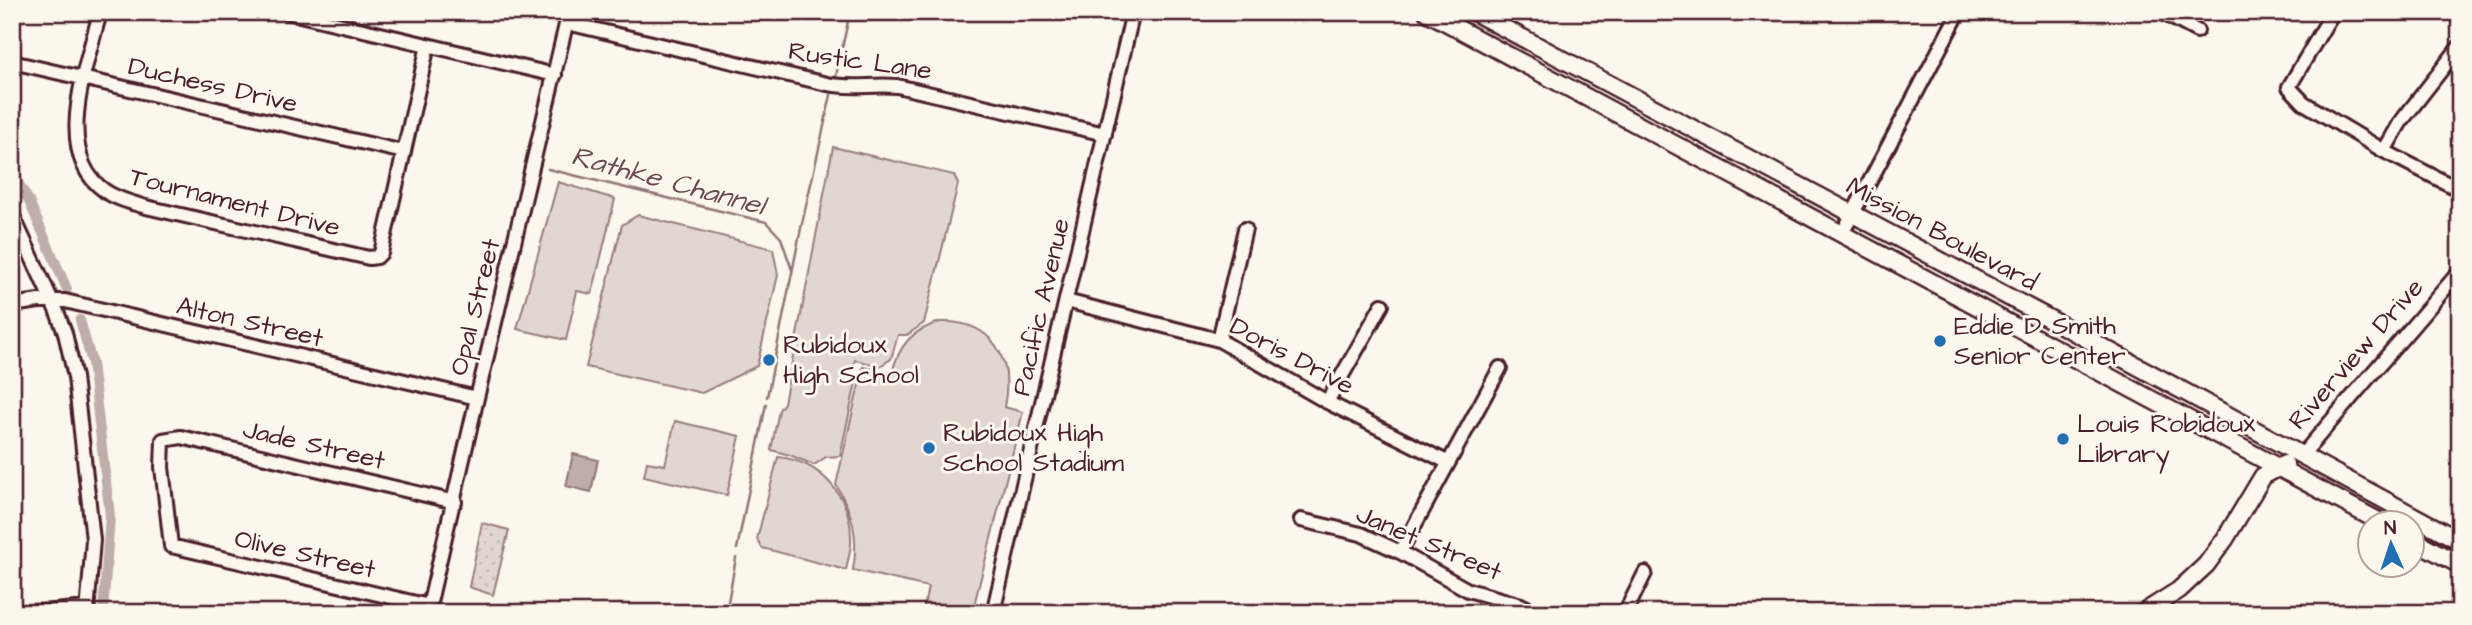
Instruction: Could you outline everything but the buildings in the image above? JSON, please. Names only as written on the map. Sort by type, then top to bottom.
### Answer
[{"type":"main road","name":"Mission Boulevard","points":[[1427,12],[2360,510]]},
{"type":"main road","name":"Mission Boulevard","points":[[1474,12],[2303,454],[2460,541]]},
{"type":"main road","name":"Riverview Drive","points":[[2143,613],[2179,590],[2206,565],[2263,476],[2303,454]]},
{"type":"main road","points":[[2426,546],[2460,565]]},
{"type":"street","name":"Tournament Drive","points":[[100,12],[76,117],[76,144],[91,177],[104,191],[124,201],[355,256],[377,257],[383,245],[404,152]]},
{"type":"street","points":[[287,12],[555,75]]},
{"type":"street","name":"Pacific Avenue","points":[[993,613],[1133,12]]},
{"type":"street","points":[[1842,234],[1959,12]]},
{"type":"street","points":[[2161,12],[2197,31]]},
{"type":"street","points":[[2333,12],[2289,87],[2304,103],[2384,151],[2460,190]]},
{"type":"street","name":"Rustic Lane","points":[[568,17],[827,84],[858,88],[879,84],[897,86],[1105,134]]},
{"type":"street","name":"Opal Street","points":[[429,610],[568,17]]},
{"type":"street","points":[[404,152],[428,45]]},
{"type":"street","points":[[2384,151],[2400,123],[2460,46]]},
{"type":"street","name":"Duchess Drive","points":[[12,62],[404,152]]},
{"type":"street","points":[[12,214],[65,333],[77,391],[93,540],[87,610],[32,613]]},
{"type":"street","points":[[1219,340],[1245,229]]},
{"type":"street","name":"Riverview Drive","points":[[2303,454],[2460,271]]},
{"type":"street","name":"Alton Street","points":[[12,305],[51,299],[65,301],[477,398]]},
{"type":"street","name":"Doris Drive","points":[[1066,301],[1219,340],[1327,402],[1447,462]]},
{"type":"street","points":[[1327,402],[1382,305]]},
{"type":"street","points":[[1400,552],[1500,368]]},
{"type":"street","name":"Jade Street","points":[[171,546],[162,467],[163,440],[181,437],[455,502]]},
{"type":"street","name":"Janet Street","points":[[1301,520],[1361,534],[1400,552],[1468,590],[1521,605],[1537,613]]},
{"type":"street","name":"Olive Street","points":[[171,546],[429,610]]},
{"type":"street","points":[[1625,613],[1645,573]]},
{"type":"shaded area","points":[[833,147],[954,175],[958,184],[924,323],[907,335],[898,335],[891,359],[880,366],[855,360],[850,381],[856,382],[840,456],[826,457],[814,465],[771,450],[779,410],[784,403]]},
{"type":"shaded area","points":[[558,182],[615,199],[592,294],[577,291],[566,340],[517,329]]},
{"type":"shaded area","points":[[638,215],[773,249],[778,275],[757,366],[702,393],[586,367],[622,225]]},
{"type":"shaded area","name":"Rubidoux High School Stadium","points":[[940,322],[958,323],[974,328],[996,345],[1006,373],[1004,407],[1023,412],[972,613],[923,611],[928,587],[853,570],[853,526],[847,505],[836,485],[863,367],[892,373],[908,340],[922,329]]},
{"type":"shaded area","points":[[675,421],[740,436],[727,495],[644,476],[647,462],[665,465]]},
{"type":"shaded area","points":[[573,454],[598,460],[591,492],[566,486]]},
{"type":"shaded area","points":[[778,457],[807,465],[819,473],[839,494],[850,522],[851,545],[846,570],[762,548],[757,539]]},
{"type":"shaded area","points":[[482,523],[509,530],[493,595],[469,587]]},
{"type":"waterway","points":[[836,76],[850,12]]},
{"type":"waterway","points":[[767,397],[831,95]]},
{"type":"waterway","name":"Rathke Channel","points":[[548,169],[766,222],[781,238],[792,270]]},
{"type":"waterway","points":[[12,172],[28,199],[67,289]]},
{"type":"waterway","points":[[80,320],[92,363],[110,516],[103,613]]},
{"type":"waterway","points":[[737,549],[766,404]]},
{"type":"waterway","points":[[726,613],[736,558]]},
{"type":"place","name":"Eddie D Smith Senior Center","points":[[1940,341]]},
{"type":"place","name":"Rubidoux High School","points":[[769,360]]},
{"type":"place","name":"Louis Robidoux Library","points":[[2063,439]]},
{"type":"place","name":"Rubidoux High School Stadium","points":[[929,448]]}]
